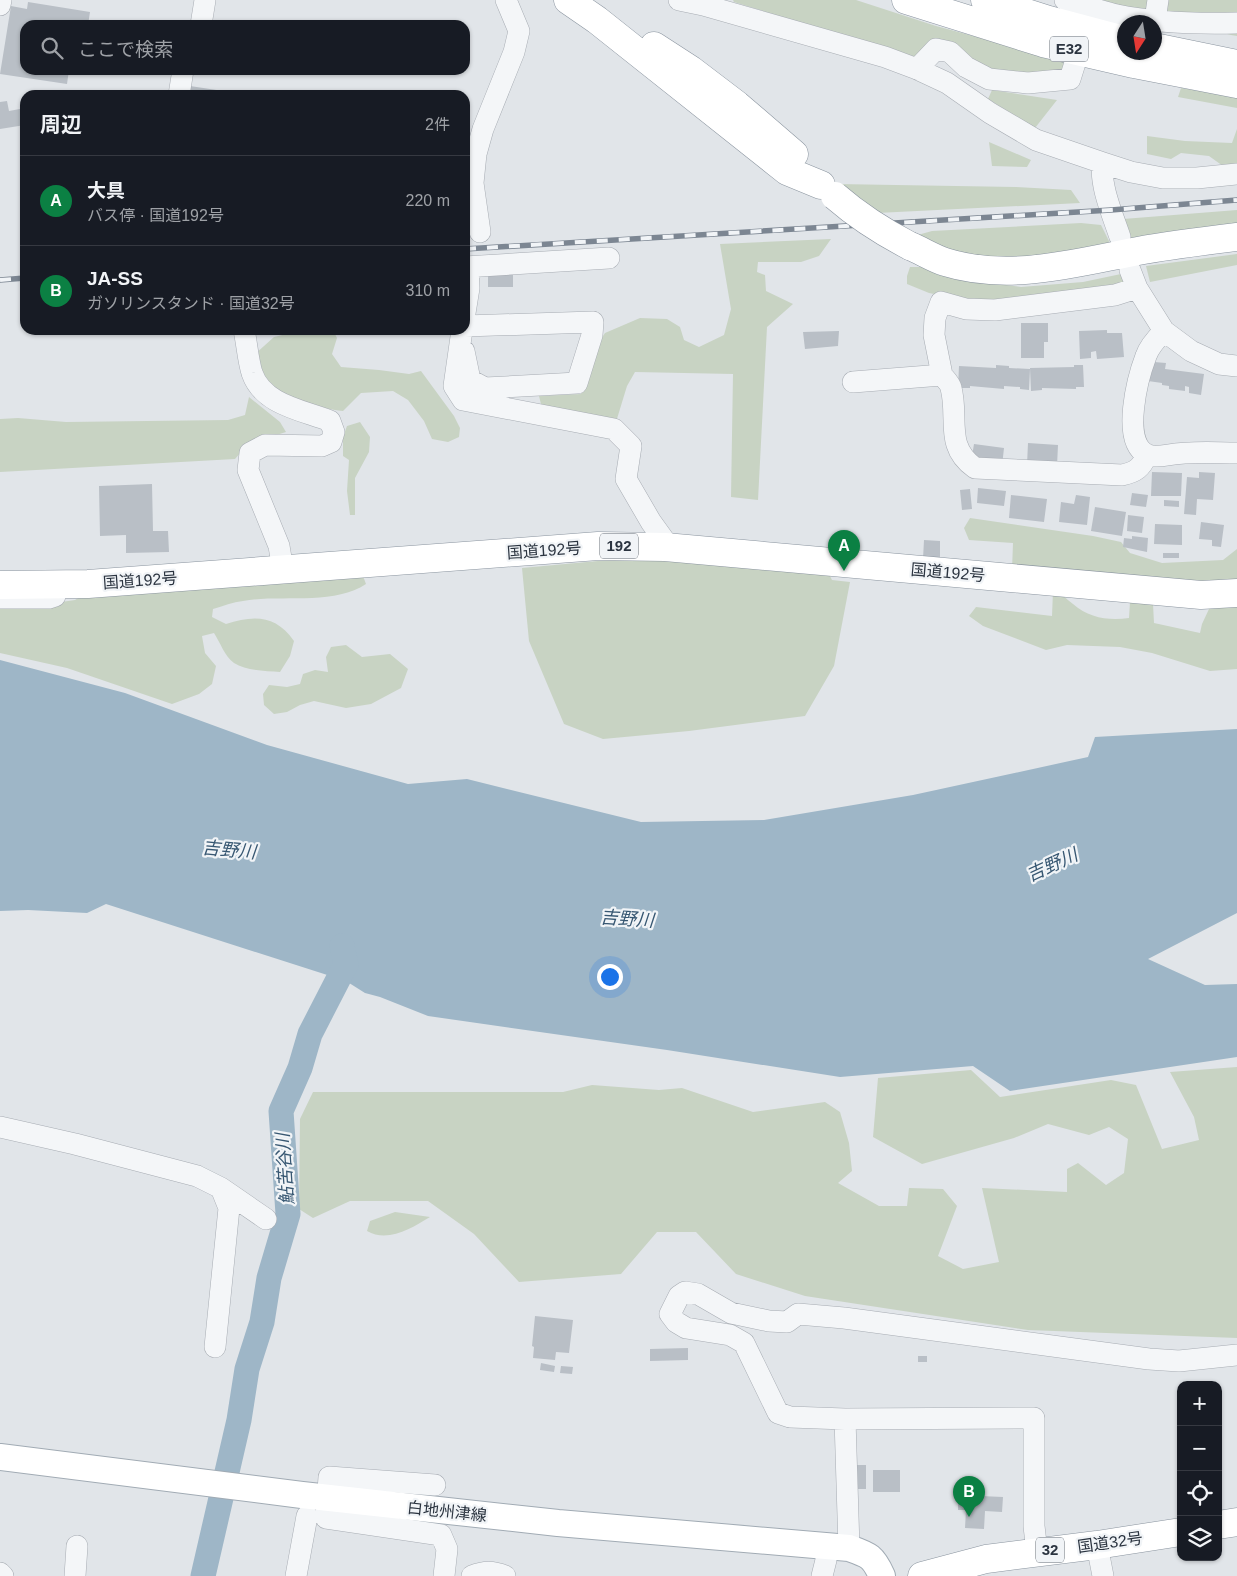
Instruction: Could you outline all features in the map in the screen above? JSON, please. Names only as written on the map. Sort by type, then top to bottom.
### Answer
[{"type":"highway","points":[[568,0],[593,7],[787,171],[828,190],[854,213],[883,232],[945,262],[981,269],[1008,270],[1076,264],[1139,251],[1237,237]]},
{"type":"highway","name":"E32","points":[[985,0],[1117,38]]},
{"type":"highway","name":"E32","points":[[907,1],[1043,42],[1134,64],[1237,84]]},
{"type":"highway","points":[[1162,49],[1237,64]]},
{"type":"highway","name":"国道192号","points":[[0,585],[88,584],[598,546],[665,547],[1201,595],[1237,594]]},
{"type":"highway","points":[[1222,1524],[1237,1522]]},
{"type":"highway","name":"国道32号","points":[[922,1576],[986,1559],[1177,1533]]},
{"type":"main road","name":"白地州津線","points":[[0,1457],[312,1503],[838,1547],[868,1555],[877,1564],[882,1576]]},
{"type":"street","points":[[0,5],[1,0]]},
{"type":"street","points":[[202,20],[205,0]]},
{"type":"street","points":[[480,232],[470,153],[483,129],[514,52],[519,31],[506,0]]},
{"type":"street","points":[[678,0],[704,3],[917,68],[947,83],[990,113],[1036,140],[1131,172],[1163,178],[1197,178],[1237,174]]},
{"type":"street","points":[[1065,0],[1117,15],[1157,10],[1200,24],[1237,23]]},
{"type":"street","points":[[917,68],[936,49],[950,52],[966,67],[989,79],[1028,83],[1070,79],[1076,63]]},
{"type":"street","points":[[180,90],[181,75]]},
{"type":"street","points":[[1103,163],[1102,170],[1109,205],[1120,237]]},
{"type":"street","points":[[470,267],[609,258]]},
{"type":"street","points":[[1147,455],[1142,466],[1133,473],[1122,475],[975,468],[964,460],[956,442],[951,386],[942,375],[934,335],[935,318],[941,302],[966,309],[995,310],[1115,295],[1134,279],[1164,332],[1191,351],[1219,364],[1237,366]]},
{"type":"street","points":[[462,335],[470,380],[485,388],[577,383],[592,335],[594,322],[470,333]]},
{"type":"street","points":[[1164,332],[1146,354],[1133,404],[1133,428],[1139,448],[1147,455],[1161,456],[1186,452],[1237,453]]},
{"type":"street","points":[[245,335],[252,374],[263,391],[279,403],[330,421],[334,432],[331,442],[322,446],[265,445],[250,453],[248,470],[278,546],[283,570]]},
{"type":"street","points":[[462,335],[454,386],[463,400],[614,429],[631,446],[626,479],[651,522],[664,540],[665,547]]},
{"type":"street","points":[[853,382],[942,375]]},
{"type":"street","points":[[0,598],[49,598],[88,584]]},
{"type":"street","points":[[0,1127],[76,1144],[197,1176],[221,1188],[266,1219]]},
{"type":"street","points":[[215,1347],[229,1208],[221,1188]]},
{"type":"street","points":[[1037,1552],[1034,1526],[1034,1418],[845,1419],[790,1417],[778,1413],[744,1342],[730,1335],[686,1328],[676,1322],[670,1314],[679,1296],[686,1292],[698,1294],[732,1313],[769,1321],[787,1322],[798,1314],[844,1318],[1149,1359],[1179,1361],[1237,1355]]},
{"type":"street","points":[[822,1576],[826,1560],[838,1547],[845,1419]]},
{"type":"street","points":[[296,1576],[312,1503],[329,1478],[435,1486]]},
{"type":"street","points":[[312,1503],[326,1518],[441,1535],[447,1549],[444,1576]]},
{"type":"street","points":[[1097,1545],[1102,1576]]},
{"type":"street","points":[[75,1576],[77,1546]]},
{"type":"street","points":[[472,1576],[490,1571],[505,1576]]},
{"type":"green space","points":[[733,0],[856,0],[936,26],[1063,60],[1068,69],[1062,75],[990,74],[971,62],[917,59],[734,2]]},
{"type":"green space","points":[[1093,0],[1237,0],[1237,36],[1162,18],[1162,15],[1152,15]]},
{"type":"green space","points":[[1181,88],[1237,97],[1237,108],[1178,97]]},
{"type":"green space","points":[[992,90],[1057,100],[1035,128],[988,99]]},
{"type":"green space","points":[[1237,129],[1237,164],[1223,166],[1209,156],[1181,153],[1171,159],[1147,154],[1147,136],[1185,141],[1232,143]]},
{"type":"green space","points":[[989,142],[1031,160],[1027,167],[992,166]]},
{"type":"green space","points":[[836,184],[1016,187],[1071,190],[1080,203],[877,213]]},
{"type":"green space","points":[[1237,210],[1237,226],[1131,241],[1123,219]]},
{"type":"green space","points":[[1081,223],[1101,225],[1111,245],[1019,262],[983,257],[938,247],[914,236],[932,231]]},
{"type":"green space","points":[[831,239],[819,256],[801,262],[758,262],[757,272],[765,275],[766,291],[793,304],[767,327],[758,500],[731,497],[733,374],[635,372],[627,386],[616,422],[542,408],[539,396],[581,394],[594,349],[605,333],[640,318],[667,319],[680,327],[684,340],[699,347],[724,335],[731,309],[720,244]]},
{"type":"green space","points":[[1237,254],[1237,265],[1150,282],[1146,266]]},
{"type":"green space","points":[[910,267],[921,267],[966,280],[1021,287],[1083,282],[1121,274],[1126,286],[991,301],[959,299],[929,293],[907,284]]},
{"type":"green space","points":[[282,335],[336,335],[337,338],[332,354],[341,367],[409,374],[421,371],[454,416],[460,428],[459,437],[448,442],[432,439],[424,421],[408,400],[393,391],[361,393],[343,411],[300,402],[279,393],[264,380],[254,355],[274,337]]},
{"type":"green space","points":[[249,397],[280,422],[286,432],[248,444],[235,459],[0,472],[0,419],[18,418],[66,422],[228,420],[245,415]]},
{"type":"green space","points":[[360,422],[370,437],[369,452],[355,478],[355,515],[350,515],[347,491],[349,460],[343,456],[343,437],[347,426]]},
{"type":"green space","points":[[970,518],[1093,536],[1121,542],[1130,553],[1162,563],[1223,560],[1237,549],[1237,669],[1210,671],[1152,653],[1120,647],[1067,645],[1046,650],[983,626],[969,616],[976,607],[1052,616],[1053,591],[1086,613],[1107,619],[1129,618],[1130,602],[1153,604],[1154,623],[1200,633],[1209,609],[1168,584],[1012,570],[1013,543],[969,540],[964,528]]},
{"type":"green space","points":[[652,556],[829,574],[832,580],[850,582],[834,666],[805,716],[689,731],[603,739],[564,724],[529,641],[522,568]]},
{"type":"green space","points":[[363,576],[366,584],[353,591],[338,595],[258,599],[236,602],[213,609],[212,617],[226,624],[246,619],[264,619],[280,626],[294,641],[290,656],[280,672],[250,669],[239,666],[231,660],[214,633],[202,636],[205,653],[216,666],[212,684],[199,694],[172,704],[67,668],[0,653],[0,605],[27,607],[75,600],[80,597]]},
{"type":"green space","points":[[346,645],[362,657],[390,654],[408,669],[401,688],[371,704],[346,708],[314,701],[300,705],[287,712],[274,714],[264,705],[263,694],[269,685],[287,687],[300,684],[303,674],[315,670],[328,672],[326,657],[331,647]]},
{"type":"green space","points":[[1237,1067],[1237,1338],[1028,1330],[805,1296],[736,1274],[696,1232],[657,1232],[621,1274],[519,1282],[474,1234],[428,1201],[350,1201],[313,1218],[299,1209],[300,1119],[313,1092],[563,1092],[592,1085],[659,1090],[682,1088],[753,1112],[825,1102],[840,1112],[849,1143],[852,1171],[838,1183],[879,1206],[907,1206],[909,1188],[943,1189],[957,1206],[938,1256],[963,1269],[999,1262],[982,1188],[1067,1192],[1067,1169],[1078,1163],[1106,1185],[1124,1173],[1128,1139],[1109,1127],[1089,1135],[1048,1124],[1014,1138],[922,1164],[873,1137],[878,1078],[971,1070],[1000,1097],[1111,1080],[1136,1085],[1162,1149],[1199,1140],[1194,1117],[1170,1072]]},
{"type":"green space","points":[[395,1212],[430,1217],[416,1226],[391,1235],[375,1234],[367,1231],[370,1221]]},
{"type":"water","name":"吉野川","points":[[0,660],[125,693],[267,745],[408,784],[467,779],[641,822],[764,820],[913,795],[1088,757],[1095,737],[1237,729],[1237,913],[1148,959],[1205,985],[1237,984],[1237,1057],[1010,1091],[973,1066],[840,1077],[428,1016],[365,993],[346,981],[106,904],[87,913],[28,910],[0,911]]},
{"type":"building","points":[[28,2],[90,12],[89,20],[20,20],[20,75],[68,75],[67,84],[0,74],[11,6],[27,9]]},
{"type":"building","points":[[190,86],[216,90],[190,90]]},
{"type":"building","points":[[7,101],[9,111],[20,109],[20,126],[0,129],[0,102]]},
{"type":"building","points":[[488,275],[513,275],[513,287],[488,287]]},
{"type":"building","points":[[1021,323],[1048,323],[1048,342],[1044,342],[1044,358],[1021,358]]},
{"type":"building","points":[[1107,330],[1107,333],[1122,333],[1124,357],[1097,359],[1096,351],[1091,352],[1091,358],[1080,359],[1079,331]]},
{"type":"building","points":[[839,331],[838,346],[805,349],[803,332]]},
{"type":"building","points":[[1154,362],[1166,363],[1165,369],[1204,374],[1201,395],[1189,393],[1189,387],[1185,386],[1185,391],[1169,389],[1169,386],[1162,385],[1162,383],[1148,381]]},
{"type":"building","points":[[996,365],[1030,369],[1029,390],[1020,389],[1020,387],[1004,386],[1004,389],[970,386],[970,388],[958,388],[959,366],[996,368]]},
{"type":"building","points":[[1074,365],[1083,365],[1084,387],[1076,387],[1076,389],[1042,388],[1042,390],[1031,391],[1030,368],[1074,367]]},
{"type":"building","points":[[1028,443],[1058,445],[1057,466],[1027,465]]},
{"type":"building","points":[[974,444],[1004,448],[1002,466],[971,462]]},
{"type":"building","points":[[1152,472],[1182,473],[1181,496],[1151,496]]},
{"type":"building","points":[[1199,472],[1215,473],[1213,500],[1197,499],[1196,515],[1184,514],[1187,477],[1199,478]]},
{"type":"building","points":[[152,484],[153,531],[168,531],[169,552],[126,553],[126,535],[100,536],[99,486]]},
{"type":"building","points":[[978,488],[1006,491],[1004,506],[977,503]]},
{"type":"building","points":[[970,489],[972,509],[962,510],[960,490]]},
{"type":"building","points":[[1132,493],[1148,495],[1146,507],[1130,505]]},
{"type":"building","points":[[1011,495],[1047,499],[1044,522],[1009,518]]},
{"type":"building","points":[[1076,495],[1090,497],[1087,525],[1059,522],[1061,502],[1074,504]]},
{"type":"building","points":[[1164,500],[1179,501],[1179,507],[1164,506]]},
{"type":"building","points":[[1095,507],[1126,512],[1122,536],[1091,531]]},
{"type":"building","points":[[1128,515],[1144,517],[1142,533],[1127,531]]},
{"type":"building","points":[[1201,522],[1224,525],[1221,547],[1212,546],[1212,540],[1199,539]]},
{"type":"building","points":[[1155,524],[1182,525],[1182,545],[1154,544]]},
{"type":"building","points":[[1132,536],[1148,538],[1147,552],[1123,547],[1124,538],[1132,539]]},
{"type":"building","points":[[924,540],[940,541],[940,560],[923,559]]},
{"type":"building","points":[[1163,553],[1179,553],[1179,558],[1163,558]]},
{"type":"building","points":[[535,1316],[573,1320],[569,1353],[556,1352],[555,1360],[533,1358],[534,1347],[532,1346]]},
{"type":"building","points":[[688,1348],[688,1360],[650,1361],[650,1349]]},
{"type":"building","points":[[918,1356],[927,1356],[927,1362],[918,1362]]},
{"type":"building","points":[[541,1363],[555,1366],[554,1372],[540,1370]]},
{"type":"building","points":[[561,1366],[573,1367],[572,1374],[560,1373]]},
{"type":"building","points":[[857,1465],[866,1465],[866,1489],[858,1489]]},
{"type":"building","points":[[873,1470],[900,1470],[900,1492],[873,1492]]},
{"type":"building","points":[[958,1495],[1003,1497],[1002,1512],[985,1511],[984,1529],[965,1528],[966,1510],[958,1510]]},
{"type":"waterway","name":"鮎苦谷川","points":[[203,1576],[239,1420],[247,1369],[262,1322],[269,1278],[288,1214],[281,1111],[300,1068],[310,1034],[346,964],[342,946]]},
{"type":"railway","points":[[470,249],[1111,210],[1237,200]]},
{"type":"railway","points":[[0,280],[20,278]]},
{"type":"place","name":"大具","points":[[844,571]]},
{"type":"place","name":"JA-SS","points":[[969,1517]]}]
